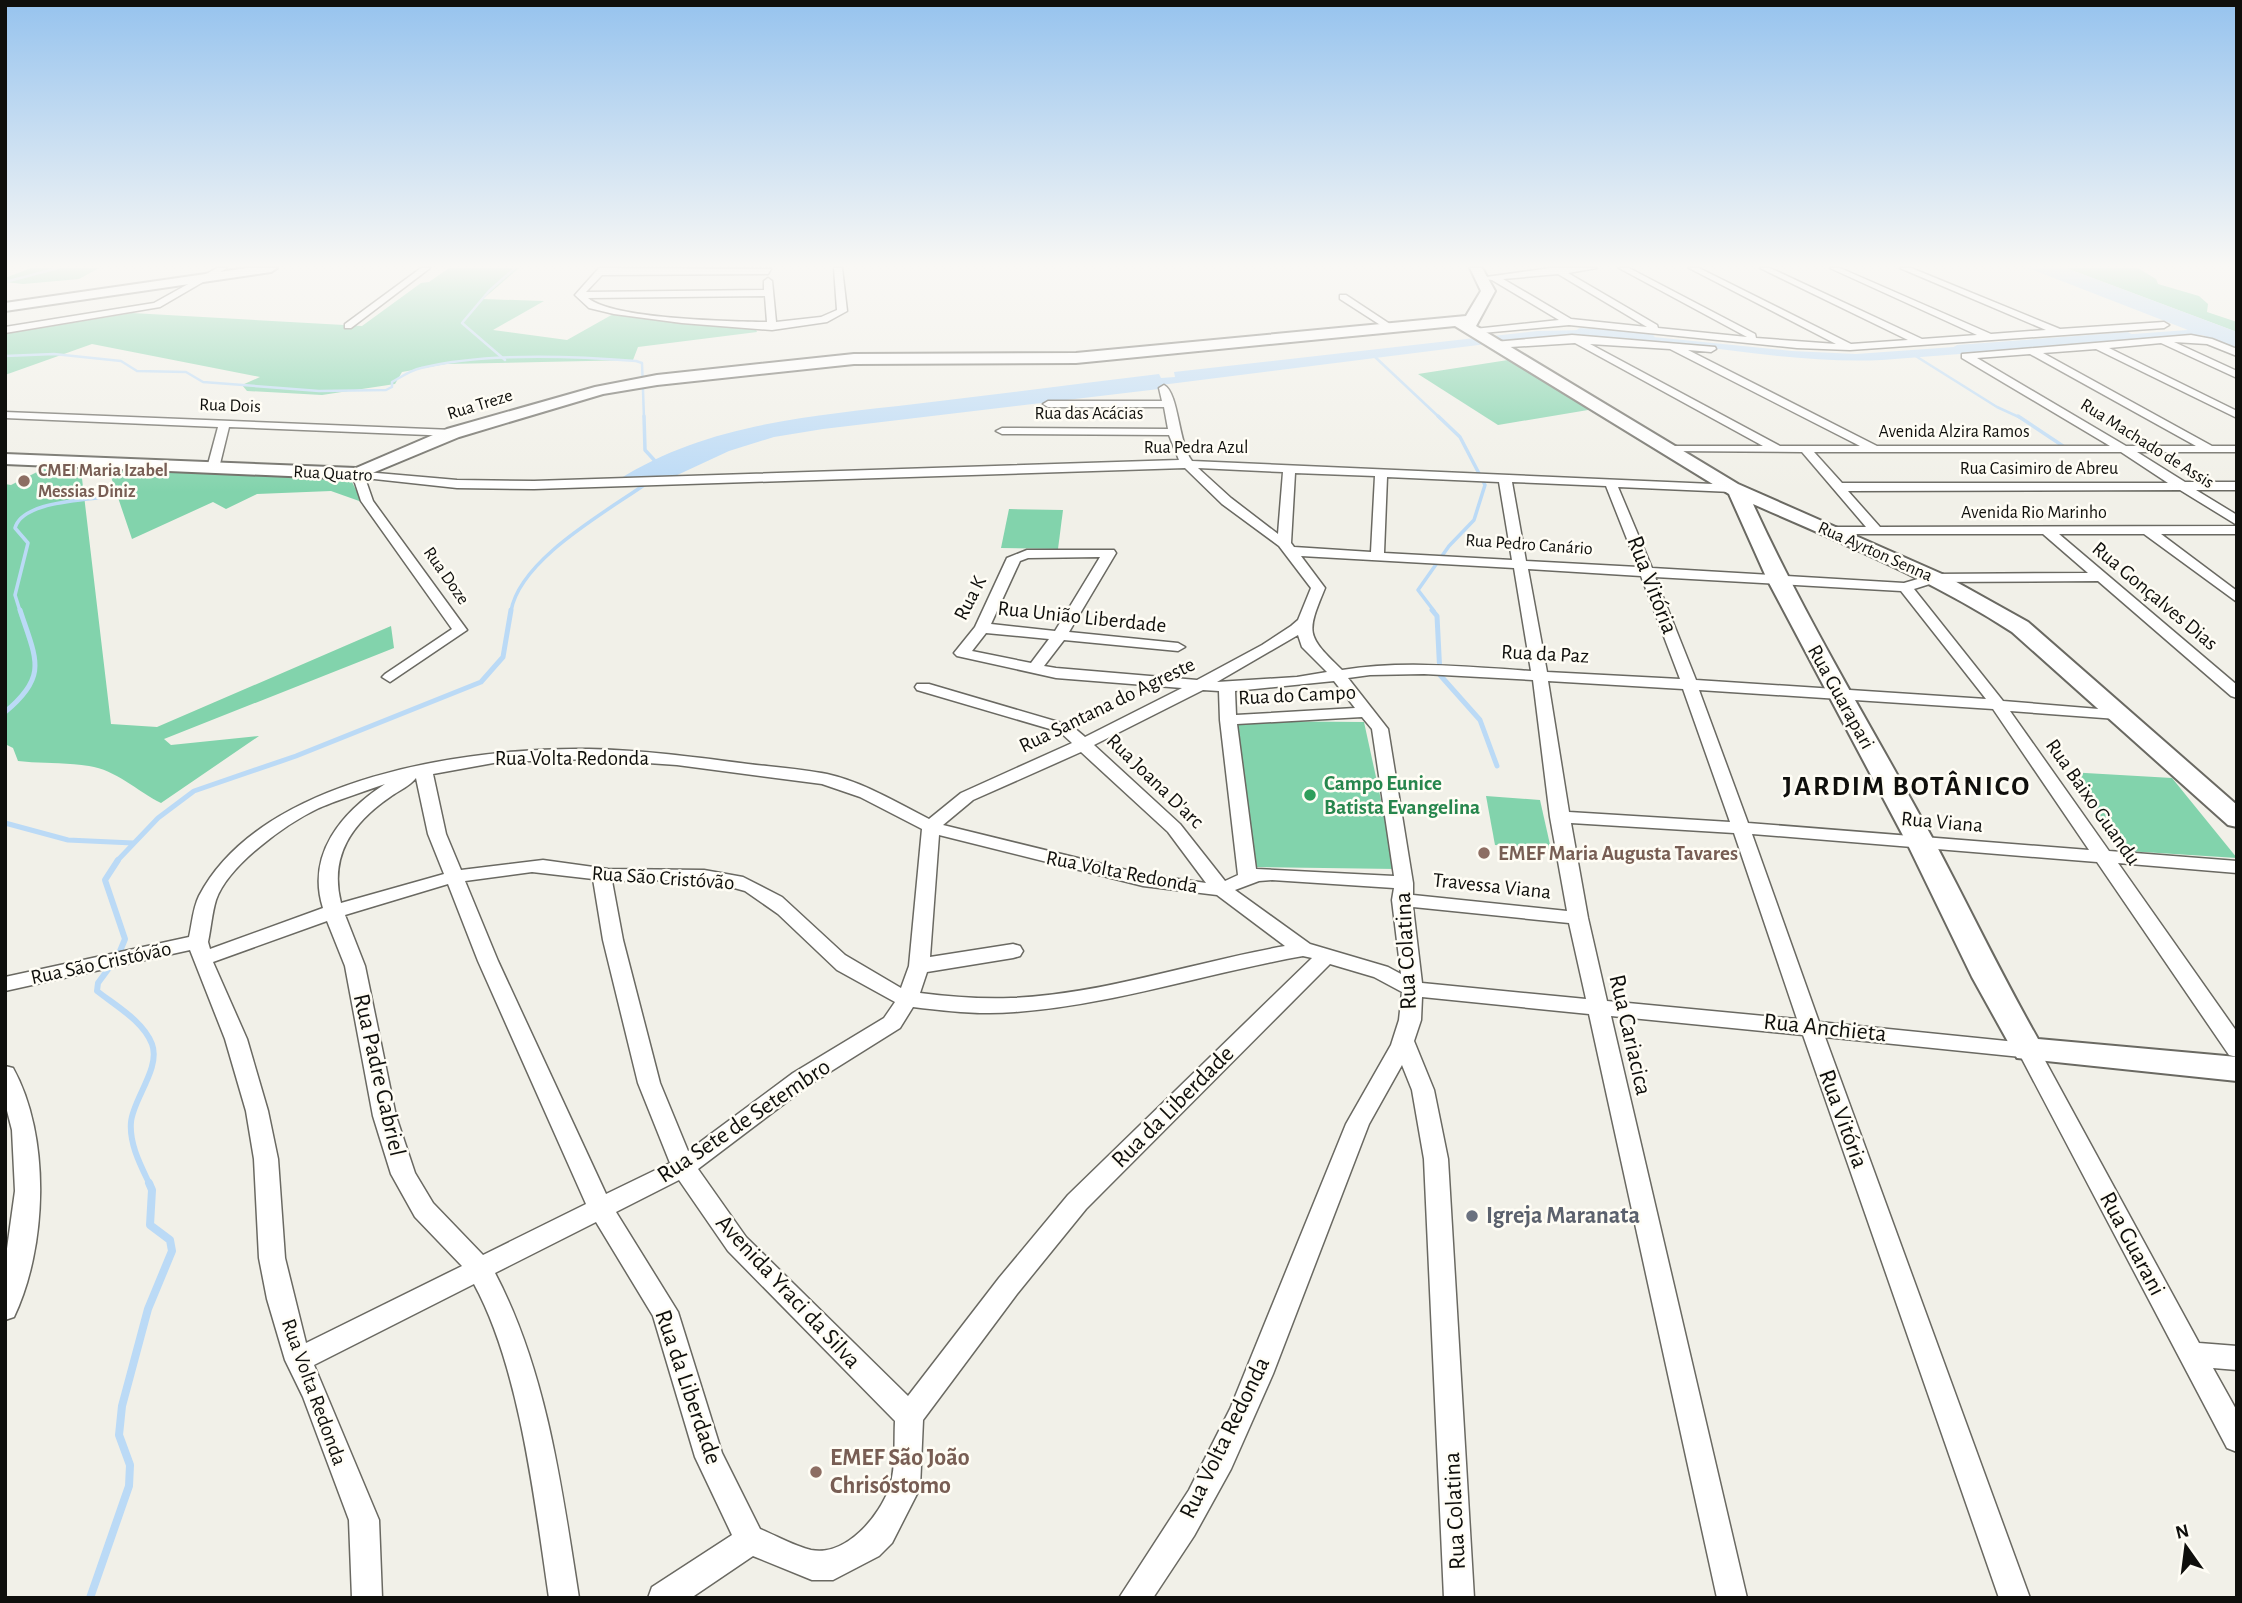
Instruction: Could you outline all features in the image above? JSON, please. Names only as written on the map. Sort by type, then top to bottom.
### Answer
[{"type":"main road","name":"Rua Ayrton Senna","points":[[1494,343],[1734,489]]},
{"type":"main road","name":"Rua Anchieta","points":[[2028,1050],[2237,1069]]},
{"type":"street","name":"Rua Treze","points":[[358,474],[453,433],[557,402],[657,380],[853,359],[1076,358],[1229,343]]},
{"type":"street","points":[[1581,343],[1778,450]]},
{"type":"street","points":[[1632,343],[1711,349]]},
{"type":"street","points":[[1788,343],[1850,347],[1910,343]]},
{"type":"street","points":[[1842,343],[1850,347]]},
{"type":"street","points":[[2031,351],[2125,343]]},
{"type":"street","points":[[2168,343],[2237,375]]},
{"type":"street","points":[[2210,343],[2237,353]]},
{"type":"street","points":[[2096,345],[2237,415]]},
{"type":"street","points":[[1672,346],[1877,450]]},
{"type":"street","points":[[2031,351],[2210,449]]},
{"type":"street","name":"Rua Machado de Assis","points":[[2031,351],[1966,356],[2124,449],[2237,521]]},
{"type":"street","points":[[1164,388],[1180,452],[1239,512],[1286,547],[1318,588],[1304,622]]},
{"type":"street","points":[[1048,404],[1170,404]]},
{"type":"street","name":"Rua Dois","points":[[5,415],[453,433]]},
{"type":"street","points":[[213,468],[225,424]]},
{"type":"street","name":"Rua das Acácias","points":[[1002,431],[1176,432]]},
{"type":"street","name":"Avenida Alzira Ramos","points":[[1672,449],[2237,449]]},
{"type":"street","points":[[1806,450],[1841,486],[1876,530]]},
{"type":"street","name":"Rua Quatro","points":[[5,459],[358,474],[457,484],[660,482]]},
{"type":"street","name":"Rua Pedra Azul","points":[[660,482],[1002,469],[1191,466],[1289,468],[1734,489]]},
{"type":"street","points":[[1286,547],[1289,468]]},
{"type":"street","points":[[1377,555],[1381,472]]},
{"type":"street","name":"Rua Doze","points":[[358,474],[367,501],[460,630],[390,677]]},
{"type":"street","name":"Rua Cariacica","points":[[1505,478],[1508,512],[1522,565],[1559,817],[1578,918],[1732,1598]]},
{"type":"street","name":"Rua Vitória","points":[[1611,484],[1648,572],[1742,828],[2015,1598]]},
{"type":"street","name":"Rua Casimiro de Abreu","points":[[1841,486],[2237,486]]},
{"type":"street","name":"Rua Ayrton Senna","points":[[1734,489],[1934,578],[1986,605],[2020,627],[2237,820]]},
{"type":"street","name":"Rua Guarapari","points":[[1734,489],[1777,579],[1837,693],[1922,843],[1987,977],[2028,1050]]},
{"type":"street","points":[[2147,530],[2237,598]]},
{"type":"street","name":"Avenida Rio Marinho","points":[[1831,531],[2237,530]]},
{"type":"street","name":"Rua Gonçalves Dias","points":[[2047,531],[2237,693]]},
{"type":"street","name":"Rua Pedro Canário","points":[[1286,547],[1522,565],[1905,587],[1934,578],[2100,576]]},
{"type":"street","name":"Rua K","points":[[972,658],[962,651],[982,628],[1010,561],[1021,556],[1109,553],[1060,635]]},
{"type":"street","name":"Rua Baixo Guandu","points":[[1905,587],[1999,706],[2237,1049]]},
{"type":"street","name":"Rua Colatina","points":[[1304,622],[1307,644],[1337,674],[1380,729],[1403,891],[1413,989],[1405,1042],[1423,1090],[1436,1159],[1459,1598]]},
{"type":"street","name":"Rua Santana do Agreste","points":[[931,827],[939,816],[965,797],[1085,744],[1278,642],[1304,622]]},
{"type":"street","name":"Rua União Liberdade","points":[[982,628],[1178,647]]},
{"type":"street","points":[[1034,669],[1060,635]]},
{"type":"street","name":"Rua da Paz","points":[[972,658],[1096,678],[1203,683],[1227,687],[1297,682],[1337,674],[1393,669],[1540,674],[2117,714]]},
{"type":"street","name":"Rua Joana D'arc","points":[[923,687],[1056,724],[1085,744],[1181,836],[1221,889]]},
{"type":"street","points":[[1227,687],[1228,720],[1248,878]]},
{"type":"street","name":"Rua do Campo","points":[[1228,720],[1369,712]]},
{"type":"street","name":"Rua Volta Redonda","points":[[367,1598],[364,1520],[315,1394],[298,1360],[272,1258],[270,1197],[257,1111],[236,1039],[200,950],[202,912],[215,885],[248,848],[273,828],[334,795],[423,769],[468,760],[532,755],[677,760],[825,779],[866,793],[931,827],[1143,880],[1199,889],[1221,889],[1314,953],[1381,972],[1413,989]]},
{"type":"street","name":"Rua da Liberdade","points":[[423,769],[438,834],[517,1028],[601,1210],[666,1312],[709,1457],[750,1539]]},
{"type":"street","name":"Rua Padre Gabriel","points":[[423,769],[372,801],[343,832],[333,849],[326,882],[354,965],[390,1135],[400,1169],[418,1201],[436,1225],[480,1270],[502,1318],[529,1403],[550,1505],[565,1598]]},
{"type":"street","name":"Rua Viana","points":[[1559,817],[1742,828],[2237,867]]},
{"type":"street","name":"Rua Sete de Setembro","points":[[298,1360],[683,1167],[801,1079],[892,1023],[908,999],[919,966],[931,827]]},
{"type":"street","name":"Rua São Cristóvão","points":[[5,984],[200,950],[455,878],[537,865],[602,875],[708,877],[741,883],[782,905],[830,954],[858,975],[908,999],[991,1008],[1044,1004],[1314,953]]},
{"type":"street","name":"Travessa Viana","points":[[1221,889],[1248,878],[1272,874],[1578,918]]},
{"type":"street","name":"Avenida Yraci da Silva","points":[[602,875],[613,940],[649,1083],[683,1167],[737,1244],[909,1416]]},
{"type":"street","points":[[919,966],[1013,951]]},
{"type":"street","name":"Rua da Liberdade","points":[[909,1416],[1008,1286],[1077,1202],[1314,953]]},
{"type":"street","name":"Rua Anchieta","points":[[1413,989],[1810,1026],[2028,1050]]},
{"type":"street","name":"Rua Volta Redonda","points":[[1134,1598],[1199,1500],[1284,1315],[1366,1105],[1405,1042]]},
{"type":"street","name":"Rua Guarani","points":[[2028,1050],[2237,1439]]},
{"type":"street","points":[[5,1074],[24,1130],[26,1173],[20,1247],[5,1308]]},
{"type":"street","points":[[2191,1354],[2237,1358]]},
{"type":"street","points":[[663,1598],[750,1539],[812,1564],[833,1564],[868,1545],[881,1532],[905,1488],[909,1416]]},
{"type":"green space","points":[[5,343],[671,343],[638,347],[633,360],[446,364],[402,372],[395,384],[322,395],[247,391],[242,385],[260,377],[92,344],[5,375]]},
{"type":"green space","points":[[1508,360],[1594,409],[1498,425],[1418,374]]},
{"type":"green space","points":[[45,463],[81,470],[111,724],[157,727],[391,626],[394,648],[164,739],[171,745],[259,736],[161,803],[99,768],[18,761],[13,748],[5,744],[5,484],[11,485],[43,469],[40,467]]},
{"type":"green space","points":[[107,465],[349,476],[362,502],[331,491],[257,494],[226,509],[213,502],[132,539]]},
{"type":"green space","points":[[1009,509],[1063,510],[1058,549],[1001,548]]},
{"type":"green space","name":"Campo Eunice Batista Evangelina","points":[[1232,721],[1364,722],[1396,869],[1249,867]]},
{"type":"green space","points":[[2068,772],[2172,778],[2237,858],[2127,851]]},
{"type":"green space","points":[[1486,796],[1540,800],[1551,849],[1495,845]]},
{"type":"water","points":[[1432,343],[1495,343],[1161,385],[1164,388],[1159,389],[823,429],[774,437],[729,451],[673,477],[618,480],[652,461],[688,446],[762,425],[838,413],[1159,374],[1161,378],[1175,377],[1174,372]]},
{"type":"water","points":[[1667,343],[1711,343],[1856,354],[2011,343],[2102,343],[1882,360],[1839,360],[1797,358]]},
{"type":"water","points":[[2222,343],[2237,343],[2237,349]]},
{"type":"waterway","points":[[485,343],[503,358]]},
{"type":"waterway","points":[[1957,348],[2025,343]]},
{"type":"waterway","points":[[5,356],[54,354],[121,361],[137,371],[186,372],[203,382],[319,391],[386,390],[392,387],[392,382],[417,369],[445,363],[503,358]]},
{"type":"waterway","points":[[1914,355],[1997,407],[2021,418]]},
{"type":"waterway","points":[[1374,356],[1440,418]]},
{"type":"waterway","points":[[503,358],[584,358],[642,363],[644,418]]},
{"type":"waterway","points":[[644,416],[645,450],[656,462]]},
{"type":"waterway","points":[[1434,611],[1418,590],[1449,546],[1474,520],[1485,485],[1460,437],[1438,416]]},
{"type":"waterway","points":[[2021,418],[2063,446]]},
{"type":"waterway","points":[[511,611],[518,592],[530,573],[547,555],[567,538],[647,483]]},
{"type":"waterway","points":[[20,611],[15,595],[28,543],[15,528],[20,519],[28,513],[53,504],[103,497]]},
{"type":"waterway","points":[[5,712],[28,688],[35,666],[31,642],[20,610]]},
{"type":"waterway","points":[[117,861],[158,818],[194,791],[296,756],[481,682],[503,657],[511,610]]},
{"type":"waterway","points":[[1432,610],[1437,616],[1440,675],[1480,720],[1497,766]]},
{"type":"waterway","points":[[5,823],[68,840],[133,843]]},
{"type":"waterway","points":[[118,860],[105,880],[125,939],[118,956]]},
{"type":"waterway","points":[[112,964],[98,983],[97,991],[142,1028],[154,1053],[150,1073],[136,1103],[131,1122],[134,1147],[150,1185]]},
{"type":"waterway","points":[[90,1598],[129,1486],[130,1465],[119,1435],[122,1406],[148,1309],[172,1251],[170,1240],[150,1225],[152,1190],[149,1183]]},
{"type":"place","name":"CMEI Maria Izabel Messias Diniz","points":[[24,481]]},
{"type":"place","name":"Campo Eunice Batista Evangelina","points":[[1310,795]]},
{"type":"place","name":"EMEF Maria Augusta Tavares","points":[[1484,853]]},
{"type":"place","name":"Igreja Maranata","points":[[1472,1216]]},
{"type":"place","name":"EMEF São João Chrisóstomo","points":[[816,1472]]},
{"type":"district","name":"JARDIM BOTÂNICO","points":[[1907,787]]}]
